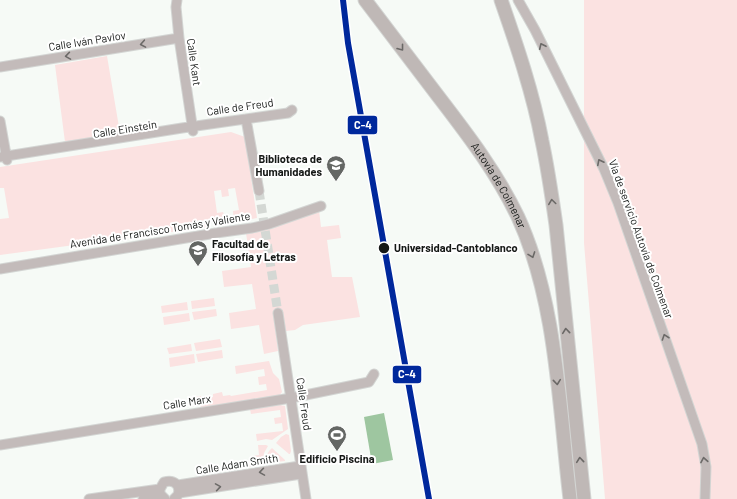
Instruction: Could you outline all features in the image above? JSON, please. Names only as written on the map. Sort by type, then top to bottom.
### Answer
[{"type":"highway","name":"Autovía de Colmenar","points":[[365,0],[476,147],[494,173],[518,218],[537,270],[548,317],[557,379],[570,499]]},
{"type":"highway","points":[[501,0],[524,68],[542,139],[550,182],[556,225],[584,499]]},
{"type":"street","name":"Calle Kant","points":[[177,0],[178,38],[192,129]]},
{"type":"street","points":[[359,0],[377,17]]},
{"type":"street","name":"Vía de servicio Autovía de Colmenar","points":[[518,0],[535,30],[601,163],[618,203],[702,444],[706,467],[705,499]]},
{"type":"street","name":"Calle Iván Pavlov","points":[[0,67],[178,38]]},
{"type":"street","name":"Calle de Freud","points":[[246,121],[288,113],[292,110]]},
{"type":"street","points":[[0,121],[3,159]]},
{"type":"street","points":[[246,121],[260,191]]},
{"type":"street","name":"Calle Einstein","points":[[3,159],[246,121]]},
{"type":"street","name":"Avenida de Francisco Tomás y Valiente","points":[[0,269],[252,228],[269,224],[321,206]]},
{"type":"street","name":"Calle Freud","points":[[278,313],[306,499]]},
{"type":"street","name":"Calle Marx","points":[[0,445],[290,398],[369,382],[374,374]]},
{"type":"street","name":"Calle Adam Smith","points":[[162,495],[162,484],[167,481],[173,481],[176,495],[301,470]]},
{"type":"street","points":[[89,499],[162,495]]},
{"type":"street","points":[[143,499],[162,495]]},
{"type":"shaded area","points":[[584,0],[737,0],[737,499],[605,499],[584,243]]},
{"type":"shaded area","points":[[107,56],[120,133],[65,142],[55,65]]},
{"type":"shaded area","points":[[231,132],[245,137],[257,218],[234,222],[233,211],[239,210],[235,188],[228,189],[229,196],[222,197],[221,190],[214,191],[217,213],[223,212],[225,218],[208,221],[209,227],[0,255],[0,219],[9,218],[4,188],[0,188],[0,167]]},
{"type":"shaded area","points":[[319,210],[321,227],[339,225],[341,238],[327,240],[332,277],[352,277],[360,317],[303,325],[295,330],[286,331],[282,311],[273,311],[278,351],[264,354],[259,325],[231,329],[229,313],[256,309],[252,284],[224,287],[222,271],[251,267],[246,233],[275,228],[273,217]]},
{"type":"shaded area","points":[[214,298],[215,306],[192,309],[191,301]]},
{"type":"shaded area","points":[[187,302],[188,310],[162,313],[161,306]]},
{"type":"shaded area","points":[[216,309],[217,316],[194,320],[192,312]]},
{"type":"shaded area","points":[[189,313],[190,321],[164,325],[163,317]]},
{"type":"shaded area","points":[[220,339],[222,347],[196,351],[194,343]]},
{"type":"shaded area","points":[[191,344],[192,351],[169,354],[167,348]]},
{"type":"shaded area","points":[[222,350],[223,358],[198,362],[196,354]]},
{"type":"shaded area","points":[[194,354],[195,363],[170,367],[169,358]]},
{"type":"shaded area","points":[[269,361],[273,373],[279,379],[282,392],[279,396],[201,408],[200,404],[195,405],[194,397],[201,396],[202,399],[213,397],[213,394],[222,392],[223,396],[231,396],[267,390],[266,384],[259,385],[258,377],[265,376],[264,369],[236,374],[235,366]]},
{"type":"shaded area","points":[[280,405],[285,406],[288,429],[272,440],[266,439],[257,441],[256,434],[283,431],[282,423],[275,424],[274,418],[281,417],[280,410],[251,414],[250,409]]},
{"type":"shaded area","points":[[384,413],[393,460],[372,464],[364,417]]},
{"type":"shaded area","points":[[286,434],[289,435],[290,454],[276,443]]},
{"type":"shaded area","points":[[258,445],[268,446],[264,453],[262,465],[228,470],[227,465],[252,461],[252,456],[259,455]]},
{"type":"shaded area","points":[[272,448],[285,461],[268,463],[267,455]]},
{"type":"tunnel","points":[[259,191],[278,313]]},
{"type":"transit line","name":"C-4","points":[[343,0],[348,43],[429,499]]},
{"type":"place","name":"Biblioteca de Humanidades","points":[[336,182]]},
{"type":"place","name":"Universidad-Cantoblanco","points":[[384,248]]},
{"type":"place","name":"Facultad de Filosofía y Letras","points":[[198,267]]},
{"type":"place","name":"Edificio Piscina","points":[[337,452]]}]
